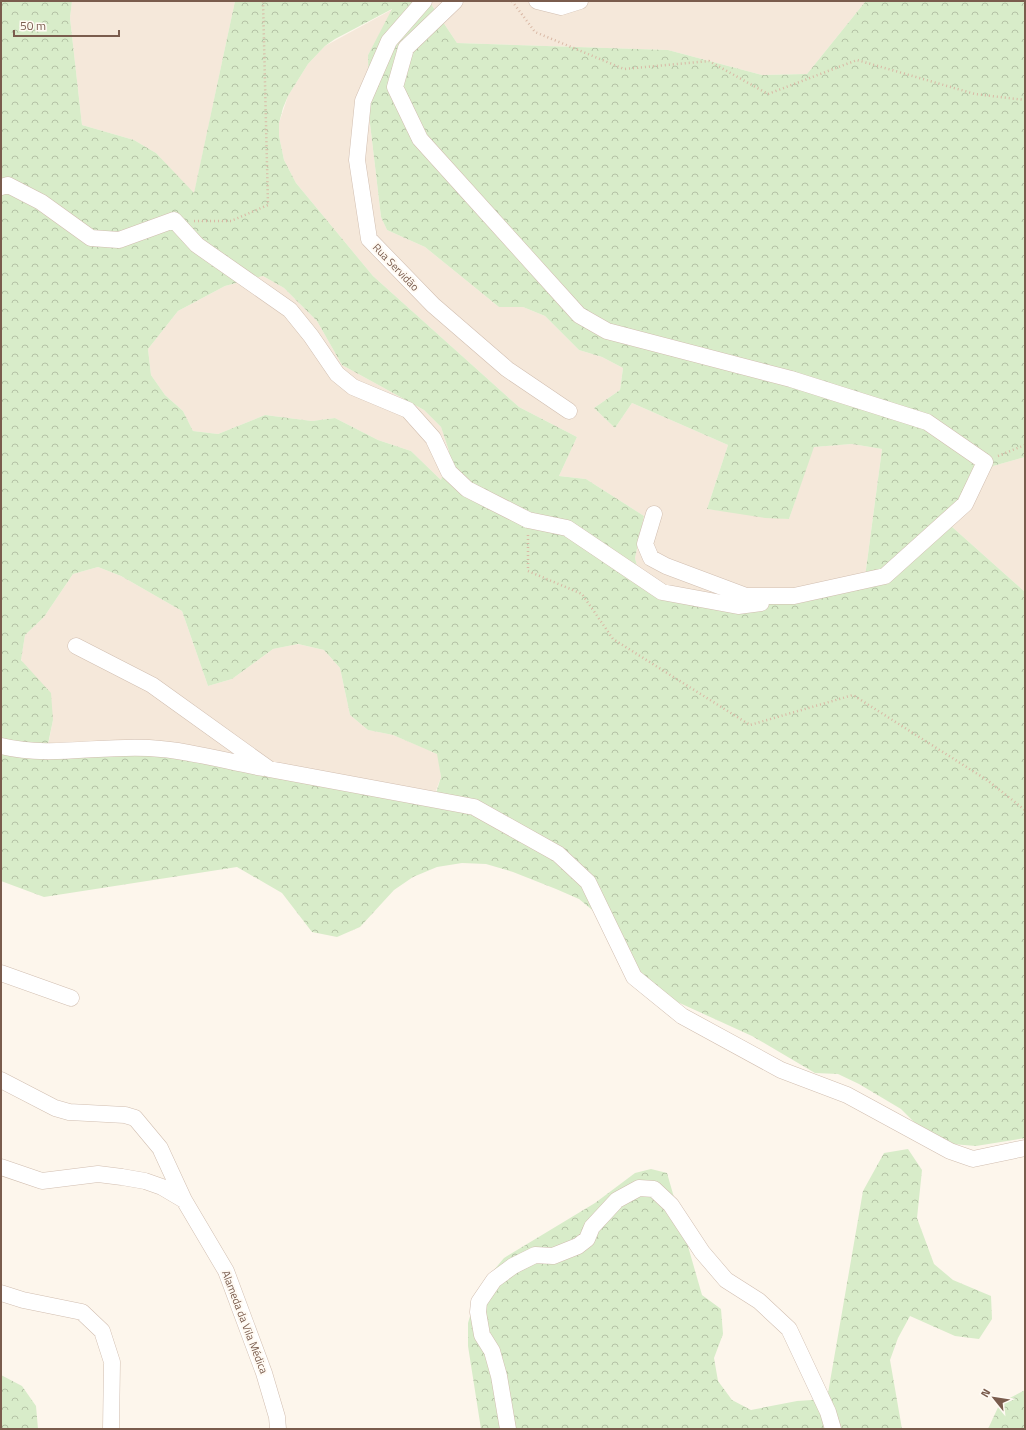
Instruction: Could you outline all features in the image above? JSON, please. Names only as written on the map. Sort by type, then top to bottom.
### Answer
[{"type":"street","name":"Rua Servidão","points":[[424,1],[389,41],[363,101],[357,160],[369,239],[433,305],[507,369],[569,411]]},
{"type":"street","points":[[1,186],[8,185],[41,202],[91,238],[119,240],[174,220],[197,245],[290,310],[311,336],[337,374],[353,387],[408,410],[433,438],[449,472],[467,489],[528,520],[567,528],[662,592],[738,606],[775,601],[885,576],[965,504],[985,462],[927,422],[791,379],[607,331],[579,315],[420,139],[395,87],[406,48],[455,1]]},
{"type":"street","points":[[537,1],[561,7],[580,1]]},
{"type":"street","points":[[654,514],[645,544],[651,558],[666,566],[746,596],[794,596]]},
{"type":"street","points":[[76,646],[152,685],[268,769]]},
{"type":"street","points":[[1,746],[18,750],[55,752],[108,748],[150,748],[200,755],[474,807],[558,854],[588,882],[634,976],[682,1016],[781,1070],[847,1095],[950,1152],[973,1159],[1025,1148]]},
{"type":"street","points":[[1,973],[71,998]]},
{"type":"street","points":[[1,1080],[55,1108],[69,1112],[125,1115],[135,1118],[160,1148],[184,1200]]},
{"type":"street","name":"Alameda da Vila Médica","points":[[1,1166],[42,1181],[98,1174],[146,1181],[162,1187],[184,1200],[226,1271],[264,1373],[277,1417],[278,1429]]},
{"type":"street","points":[[508,1429],[493,1357],[482,1335],[478,1312],[479,1302],[494,1280],[513,1266],[535,1255],[553,1256],[578,1246],[587,1239],[592,1227],[617,1200],[639,1188],[654,1189],[671,1205],[702,1252],[726,1280],[759,1301],[790,1329],[828,1412],[833,1429]]},
{"type":"street","points":[[1,1293],[23,1300],[82,1312],[102,1331],[112,1362],[111,1429]]},
{"type":"path","points":[[174,220],[231,221],[268,205],[263,1]]},
{"type":"path","points":[[512,1],[535,32],[624,69],[710,61],[768,94],[856,60],[975,94],[1025,100]]},
{"type":"path","points":[[985,462],[1025,445]]},
{"type":"path","points":[[528,520],[528,571],[582,594],[613,639],[750,725],[853,695],[986,780],[1025,810]]},
{"type":"shaded area","points":[[72,1],[235,1],[194,194],[156,153],[134,140],[82,125],[70,18]]},
{"type":"shaded area","points":[[429,1],[911,1],[865,2],[807,74],[762,75],[668,50],[457,43]]},
{"type":"shaded area","points":[[393,9],[368,55],[369,115],[381,217],[387,230],[425,247],[499,307],[523,307],[545,316],[579,350],[602,357],[623,368],[620,390],[594,408],[615,428],[632,403],[728,445],[707,509],[789,519],[813,447],[852,444],[882,449],[865,577],[724,599],[658,584],[638,570],[635,558],[644,516],[586,479],[559,476],[577,437],[519,407],[373,276],[296,183],[284,160],[279,136],[279,123],[288,96],[308,64],[325,46]]},
{"type":"shaded area","points":[[263,276],[284,288],[317,321],[342,365],[424,410],[441,427],[449,451],[441,480],[411,451],[378,440],[335,418],[312,421],[265,415],[218,434],[193,431],[183,411],[165,395],[151,375],[148,349],[178,311],[225,286]]},
{"type":"shaded area","points":[[1025,457],[1025,592],[951,526],[993,466]]},
{"type":"shaded area","points":[[98,567],[121,576],[182,611],[208,686],[232,679],[273,649],[298,644],[324,650],[340,668],[350,715],[368,730],[393,735],[438,754],[441,777],[435,793],[48,745],[53,720],[21,659],[25,635],[44,617],[73,574]]},
{"type":"green space","points":[[1,1],[72,1],[70,18],[82,125],[134,140],[156,153],[194,193],[235,1],[429,1],[457,43],[668,50],[762,75],[807,74],[865,2],[1025,1],[1025,457],[993,466],[951,526],[1025,592],[1025,1138],[976,1146],[952,1144],[918,1126],[901,1109],[859,1084],[838,1074],[815,1073],[752,1036],[627,979],[597,914],[579,899],[513,872],[486,864],[462,863],[437,867],[413,877],[394,890],[360,927],[337,937],[312,932],[282,893],[237,867],[44,897],[1,881]],"holes":[[[392,9],[368,55],[369,115],[381,217],[387,230],[425,247],[499,307],[523,307],[545,316],[579,350],[602,357],[623,368],[620,390],[594,408],[615,428],[632,403],[728,445],[707,509],[765,518],[789,519],[814,447],[852,444],[882,449],[865,577],[724,599],[658,584],[638,570],[635,558],[644,516],[586,479],[559,476],[577,437],[519,407],[373,276],[296,183],[284,160],[279,136],[279,123],[288,96],[308,64],[325,46],[335,39]],[[263,276],[284,288],[317,321],[342,365],[424,410],[441,427],[449,451],[441,480],[411,451],[378,440],[335,418],[312,421],[265,415],[218,434],[193,431],[183,411],[165,395],[151,375],[148,349],[178,311],[225,286]],[[98,567],[121,576],[182,611],[208,686],[232,679],[273,649],[298,644],[324,650],[340,668],[350,715],[368,730],[393,735],[437,754],[441,777],[436,793],[90,743],[48,744],[53,720],[51,693],[21,660],[25,635],[44,617],[73,574]]]},
{"type":"green space","points":[[908,1149],[922,1170],[917,1218],[934,1264],[953,1280],[991,1296],[992,1319],[979,1339],[955,1336],[910,1316],[898,1338],[890,1360],[902,1429],[481,1429],[468,1346],[468,1323],[475,1300],[489,1276],[504,1258],[595,1203],[635,1173],[651,1169],[667,1173],[702,1295],[721,1309],[723,1334],[714,1358],[718,1381],[732,1400],[751,1410],[797,1401],[827,1399],[863,1191],[884,1153]]},
{"type":"green space","points":[[1,1375],[22,1386],[36,1406],[38,1429],[1,1429]]},
{"type":"green space","points":[[1025,1390],[1025,1429],[988,1429],[1000,1403]]}]
